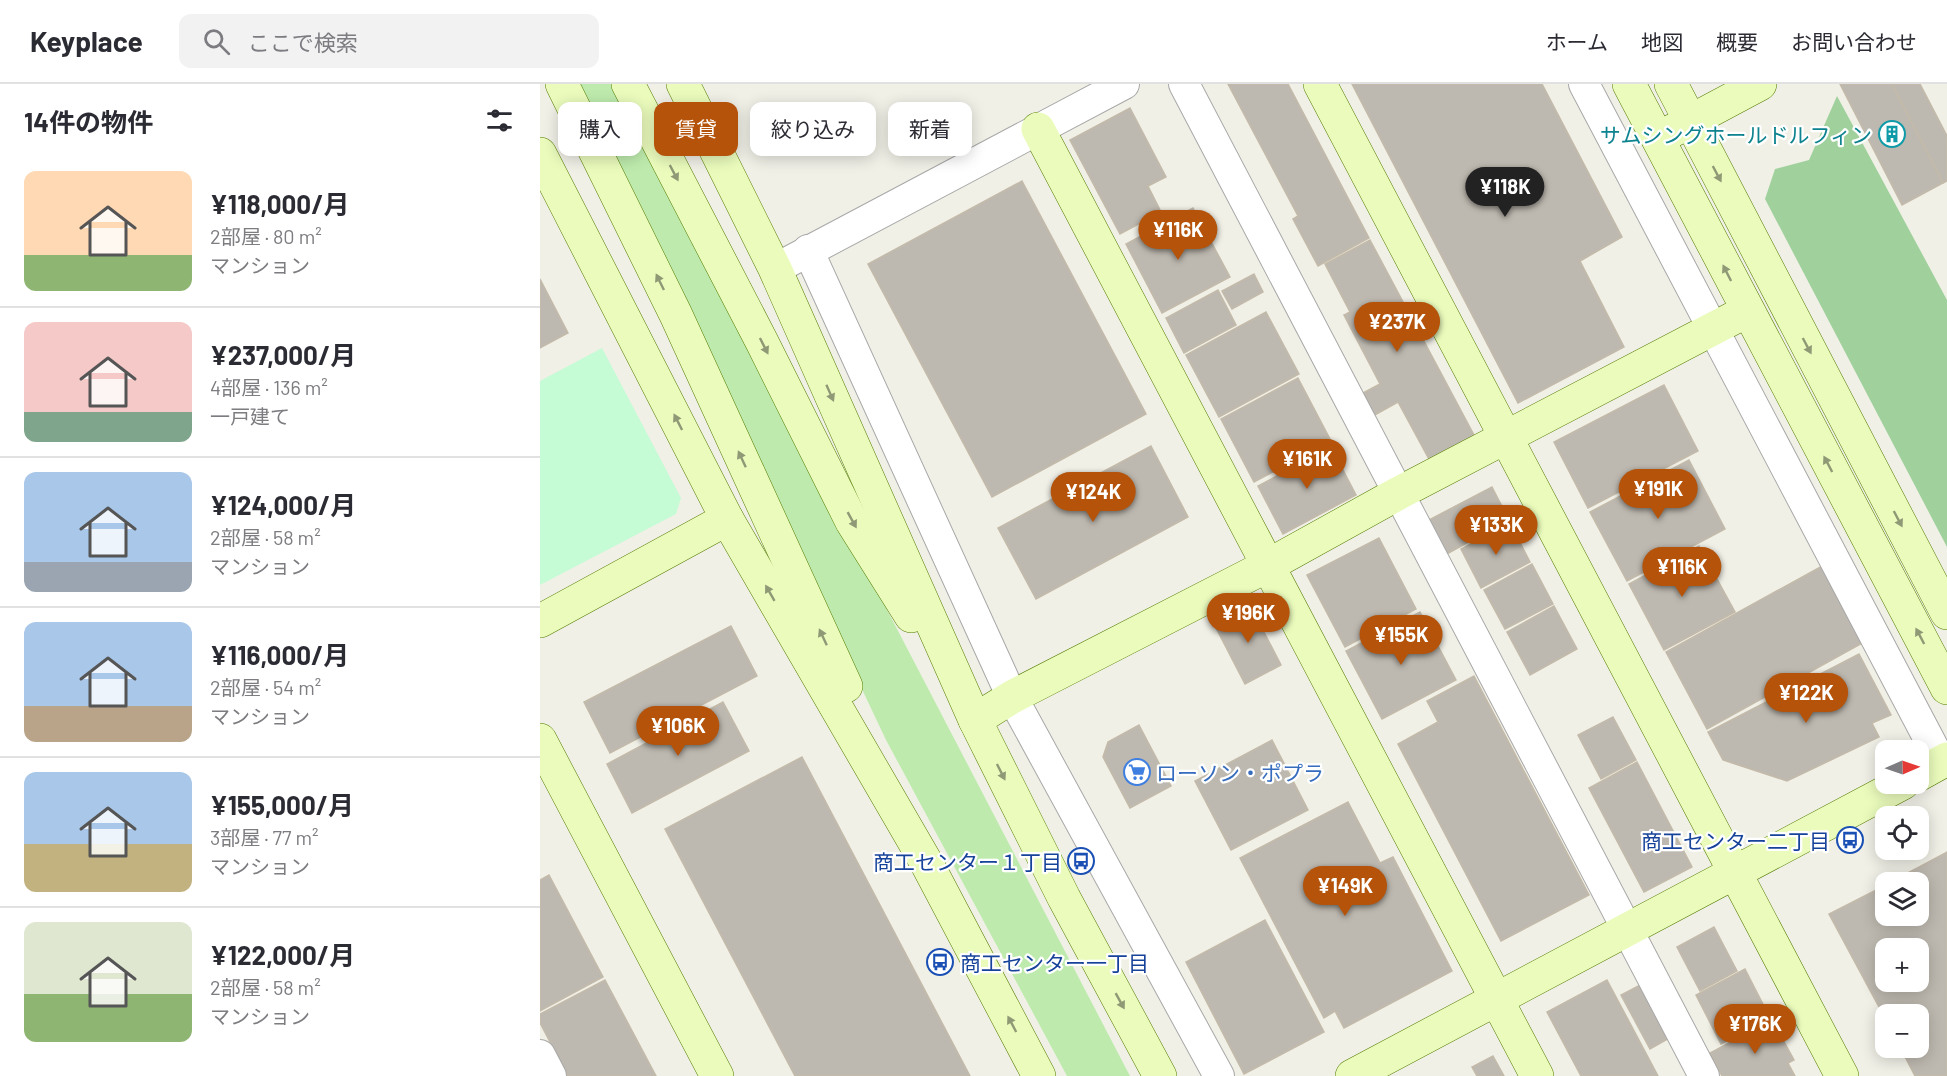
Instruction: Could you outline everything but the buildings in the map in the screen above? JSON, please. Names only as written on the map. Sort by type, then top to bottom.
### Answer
[{"type":"street","points":[[562,84],[676,315],[926,862]]},
{"type":"street","points":[[628,84],[762,342],[852,522],[975,720]]},
{"type":"street","points":[[683,84],[746,206],[775,269],[975,720],[1064,898],[1160,1076]]},
{"type":"street","points":[[702,84],[707,106],[735,169],[746,206]]},
{"type":"street","points":[[775,269],[1124,84]]},
{"type":"street","points":[[1184,84],[1704,1076]]},
{"type":"street","points":[[1320,84],[1842,1076]]},
{"type":"street","points":[[1584,84],[1714,330],[1936,765]]},
{"type":"street","points":[[1629,84],[1947,688]]},
{"type":"street","points":[[1671,84],[1947,613]]},
{"type":"street","points":[[1657,138],[1760,84]]},
{"type":"street","points":[[1038,129],[1537,1076]]},
{"type":"street","points":[[540,154],[727,519],[926,862],[1039,1076]]},
{"type":"street","points":[[540,180],[584,238]]},
{"type":"street","points":[[808,250],[1012,698],[1219,1076]]},
{"type":"street","points":[[975,720],[1012,698],[1267,566],[1398,493],[1747,311]]},
{"type":"street","points":[[540,621],[727,519]]},
{"type":"street","points":[[540,740],[717,1076]]},
{"type":"street","points":[[1352,1076],[1883,794]]},
{"type":"street","points":[[540,1055],[551,1076]]},
{"type":"green space","points":[[576,84],[613,84],[622,102],[585,102]]},
{"type":"green space","points":[[1837,96],[1947,300],[1947,547],[1765,199],[1775,169],[1809,160]]},
{"type":"green space","points":[[642,140],[1130,1076],[1067,1076],[886,740],[610,156],[642,156]]},
{"type":"green space","points":[[602,348],[681,498],[676,514],[540,585],[540,381]]},
{"type":"place","name":"サムシングホールドルフィン","points":[[1892,134]]},
{"type":"place","name":"ローソン・ポプラ","points":[[1137,772]]},
{"type":"place","name":"商工センター二丁目","points":[[1850,840]]},
{"type":"place","name":"商工センター１丁目","points":[[1081,861]]},
{"type":"place","name":"商工センター一丁目","points":[[940,962]]}]
